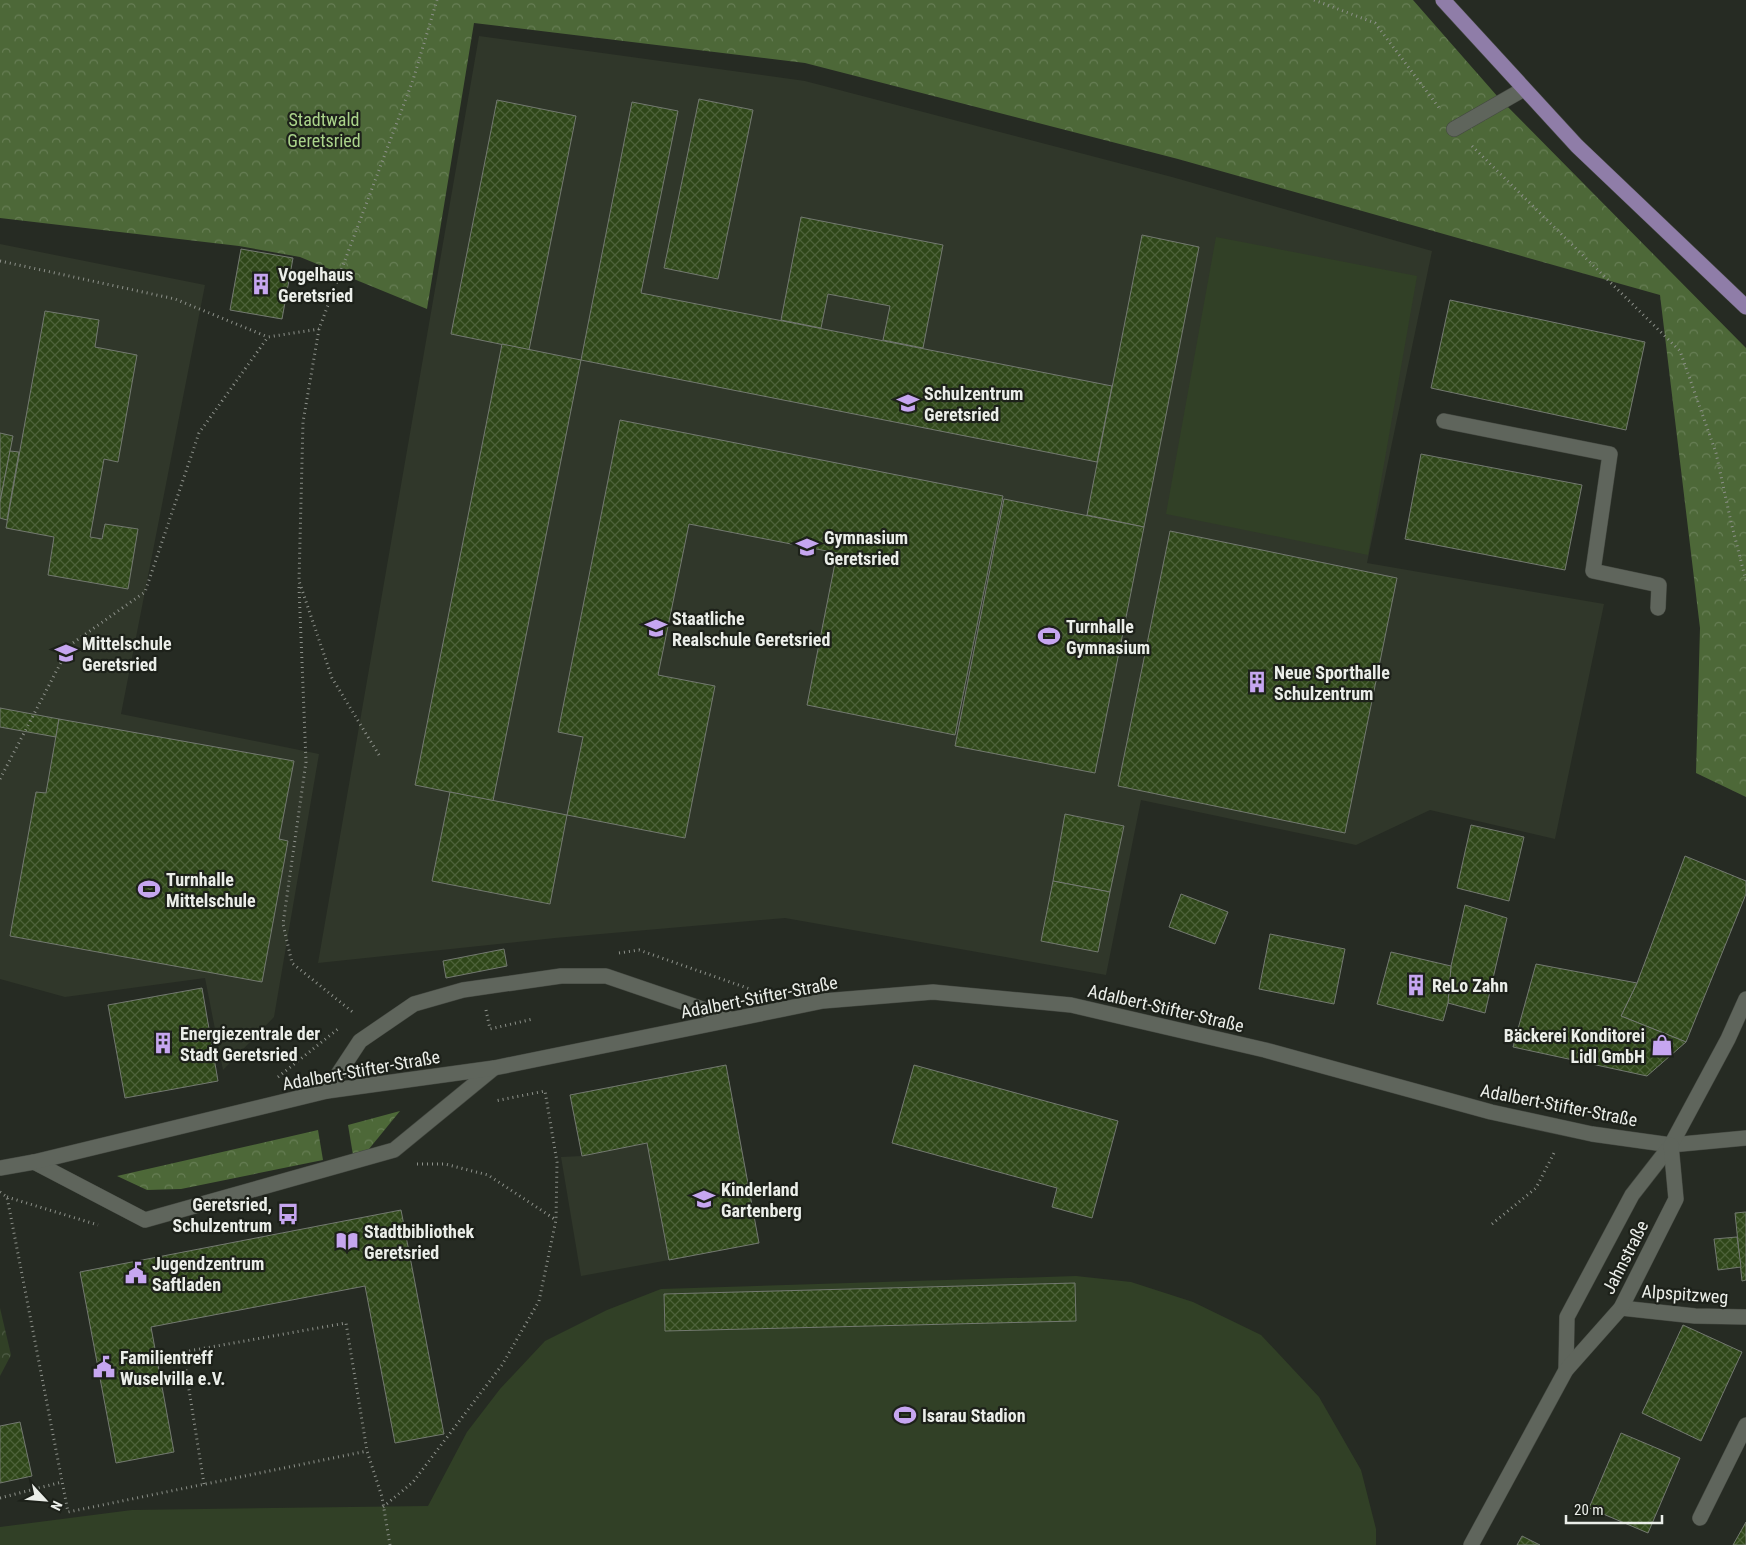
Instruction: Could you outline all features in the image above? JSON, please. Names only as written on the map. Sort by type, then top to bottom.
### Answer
[{"type":"main road","points":[[1443,0],[1577,146],[1746,307]]},
{"type":"street","points":[[1454,129],[1524,89]]},
{"type":"street","points":[[1444,421],[1610,454],[1593,571],[1659,585],[1658,608]]},
{"type":"street","points":[[327,1091],[360,1040],[414,1004],[463,990],[561,976],[606,976],[733,1020]]},
{"type":"street","name":"Adalbert-Stifter-Straße","points":[[0,1168],[34,1162],[327,1091],[494,1068],[822,1001],[933,992],[1071,1005],[1266,1050],[1490,1112],[1592,1134],[1671,1145],[1746,1138]]},
{"type":"street","name":"Jahnstraße","points":[[1566,1370],[1567,1317],[1632,1195],[1671,1145],[1728,1038],[1746,999]]},
{"type":"street","points":[[34,1162],[145,1220],[394,1150],[494,1068]]},
{"type":"street","name":"Jahnstraße","points":[[1471,1545],[1566,1370],[1620,1308],[1676,1199],[1671,1145]]},
{"type":"street","name":"Alpspitzweg","points":[[1620,1308],[1695,1316],[1746,1317]]},
{"type":"street","points":[[1700,1518],[1746,1425]]},
{"type":"path","points":[[355,1014],[292,963],[283,924],[306,762],[299,581],[303,422],[319,329],[413,80],[436,0]]},
{"type":"path","points":[[1314,0],[1376,23],[1454,129],[1680,351],[1716,453],[1746,581]]},
{"type":"path","points":[[0,261],[175,299],[268,337],[319,329]]},
{"type":"path","points":[[0,779],[70,645],[145,592],[199,433],[268,337]]},
{"type":"path","points":[[299,581],[332,678],[379,755]]},
{"type":"path","points":[[490,1029],[533,1019]]},
{"type":"path","points":[[383,1508],[413,1482],[502,1365],[539,1301],[556,1220],[557,1162],[545,1091],[497,1100]]},
{"type":"path","points":[[1492,1224],[1536,1188],[1566,1128]]},
{"type":"path","points":[[410,1164],[445,1164],[488,1174],[556,1220]]},
{"type":"path","points":[[0,1192],[6,1197],[68,1512],[367,1451]]},
{"type":"path","points":[[204,1484],[183,1352],[346,1322],[367,1451],[383,1508],[390,1545]]},
{"type":"path","points":[[0,1498],[62,1482]]},
{"type":"shaded area","name":"Schulzentrum Geretsried","points":[[479,36],[805,81],[1172,177],[1432,251],[1367,563],[1604,604],[1555,839],[1430,810],[1356,845],[1141,800],[1106,975],[785,918],[555,938],[318,963]]},
{"type":"shaded area","name":"Mittelschule Geretsried","points":[[0,244],[205,285],[121,714],[319,754],[274,1017],[223,1070],[205,978],[65,997],[0,979]]},
{"type":"shaded area","points":[[647,1143],[669,1260],[581,1276],[561,1157],[582,1156]]},
{"type":"green space","name":"Stadtwald Geretsried","points":[[0,0],[1413,0],[1498,97],[1746,348],[1746,797],[1696,773],[1700,628],[1660,295],[1178,159],[805,63],[474,23],[427,309],[300,257],[239,246],[0,218]]},
{"type":"green space","points":[[1216,237],[1417,276],[1368,555],[1166,514]]},
{"type":"green space","points":[[400,1111],[369,1149],[353,1155],[348,1125]]},
{"type":"green space","points":[[318,1130],[323,1160],[181,1189],[147,1190],[117,1176]]},
{"type":"green space","name":"Isarau Stadion","points":[[1076,1276],[1131,1282],[1193,1302],[1261,1335],[1319,1397],[1361,1470],[1376,1529],[1376,1545],[0,1545],[0,1527],[132,1510],[428,1506],[467,1432],[500,1389],[545,1341],[607,1310],[661,1289]]},
{"type":"green space","points":[[0,1308],[11,1355],[0,1376]]},
{"type":"building","points":[[699,99],[753,110],[718,279],[664,268]]},
{"type":"building","points":[[497,100],[576,116],[529,350],[451,334]]},
{"type":"building","points":[[632,102],[678,111],[641,293],[1112,386],[1097,462],[581,360]]},
{"type":"building","points":[[801,217],[943,245],[923,348],[883,340],[890,306],[828,294],[821,328],[781,320]]},
{"type":"building","points":[[1142,235],[1199,247],[1144,527],[1087,515]]},
{"type":"building","name":"Vogelhaus Geretsried","points":[[241,249],[293,258],[282,319],[230,310]]},
{"type":"building","points":[[1450,300],[1645,342],[1626,430],[1431,388]]},
{"type":"building","points":[[45,311],[99,320],[95,347],[137,355],[118,462],[104,459],[90,537],[102,539],[105,524],[138,529],[128,589],[48,575],[54,537],[6,528]]},
{"type":"building","points":[[502,344],[581,360],[493,801],[415,785]]},
{"type":"building","points":[[620,420],[1003,496],[955,735],[807,705],[837,553],[689,524],[658,675],[715,686],[685,838],[567,815],[583,737],[558,732]]},
{"type":"building","points":[[0,433],[13,436],[0,502]]},
{"type":"building","points":[[10,451],[19,452],[7,520],[0,518],[0,502]]},
{"type":"building","points":[[1421,454],[1582,485],[1565,570],[1405,539]]},
{"type":"building","name":"Turnhalle Gymnasium","points":[[1004,499],[1144,527],[1095,773],[955,746]]},
{"type":"building","name":"Neue Sporthalle Schulzentrum","points":[[1170,531],[1397,578],[1345,833],[1118,786]]},
{"type":"building","points":[[0,708],[59,719],[56,737],[0,727]]},
{"type":"building","name":"Turnhalle Mittelschule","points":[[59,719],[294,761],[279,839],[288,841],[262,982],[10,936],[36,792],[46,793]]},
{"type":"building","points":[[450,792],[567,815],[550,904],[432,881]]},
{"type":"building","points":[[1065,814],[1124,826],[1110,892],[1053,881]]},
{"type":"building","points":[[1471,825],[1524,837],[1509,901],[1457,888]]},
{"type":"building","points":[[1685,856],[1746,881],[1746,894],[1686,1042],[1621,1016],[1637,983]]},
{"type":"building","points":[[1053,881],[1110,892],[1098,952],[1041,941]]},
{"type":"building","points":[[1181,894],[1228,912],[1215,944],[1169,927]]},
{"type":"building","points":[[1465,905],[1507,918],[1485,1013],[1448,1003],[1451,966]]},
{"type":"building","points":[[1270,934],[1345,949],[1334,1004],[1259,989]]},
{"type":"building","points":[[504,949],[507,966],[446,978],[443,961]]},
{"type":"building","name":"ReLo Zahn","points":[[1391,952],[1451,966],[1448,1003],[1443,1021],[1377,1004]]},
{"type":"building","points":[[1536,964],[1637,983],[1621,1016],[1686,1042],[1647,1076],[1513,1047]]},
{"type":"building","name":"Energiezentrale der Stadt Geretsried","points":[[202,988],[218,1081],[125,1098],[108,1005]]},
{"type":"building","name":"Kinderland Gartenberg","points":[[726,1065],[759,1243],[669,1260],[647,1143],[582,1156],[570,1095]]},
{"type":"building","points":[[914,1065],[1118,1121],[1092,1218],[1052,1207],[1057,1188],[892,1143]]},
{"type":"building","points":[[401,1210],[444,1434],[395,1443],[365,1286],[151,1327],[174,1452],[116,1463],[80,1272]]},
{"type":"building","points":[[1746,1212],[1746,1280],[1742,1281],[1735,1213]]},
{"type":"building","points":[[1737,1237],[1741,1267],[1718,1270],[1714,1239]]},
{"type":"building","points":[[1075,1283],[1076,1321],[665,1331],[664,1294]]},
{"type":"building","points":[[1683,1325],[1742,1352],[1701,1441],[1642,1413]]},
{"type":"building","points":[[20,1422],[32,1476],[0,1483],[0,1426]]},
{"type":"building","points":[[1621,1433],[1680,1458],[1648,1533],[1589,1508]]},
{"type":"building","points":[[1746,1522],[1746,1545],[1733,1545]]},
{"type":"building","points":[[1522,1536],[1540,1545],[1517,1545]]},
{"type":"place","name":"Vogelhaus Geretsried","points":[[261,284]]},
{"type":"place","name":"Schulzentrum Geretsried","points":[[908,403]]},
{"type":"place","name":"Gymnasium Geretsried","points":[[807,547]]},
{"type":"place","name":"Staatliche Realschule Geretsried","points":[[656,628]]},
{"type":"place","name":"Turnhalle Gymnasium","points":[[1049,636]]},
{"type":"place","name":"Mittelschule Geretsried","points":[[66,653]]},
{"type":"place","name":"Neue Sporthalle Schulzentrum","points":[[1257,682]]},
{"type":"place","name":"Turnhalle Mittelschule","points":[[149,889]]},
{"type":"place","name":"ReLo Zahn","points":[[1416,985]]},
{"type":"place","name":"Energiezentrale der Stadt Geretsried","points":[[163,1043]]},
{"type":"place","name":"Bäckerei Konditorei Lidl GmbH","points":[[1662,1045]]},
{"type":"place","name":"Kinderland Gartenberg","points":[[704,1199]]},
{"type":"place","name":"Geretsried, Schulzentrum","points":[[288,1214]]},
{"type":"place","name":"Stadtbibliothek Geretsried","points":[[347,1241]]},
{"type":"place","name":"Jugendzentrum Saftladen","points":[[136,1273]]},
{"type":"place","name":"Familientreff Wuselvilla e.V.","points":[[104,1367]]},
{"type":"place","name":"Isarau Stadion","points":[[905,1415]]}]
